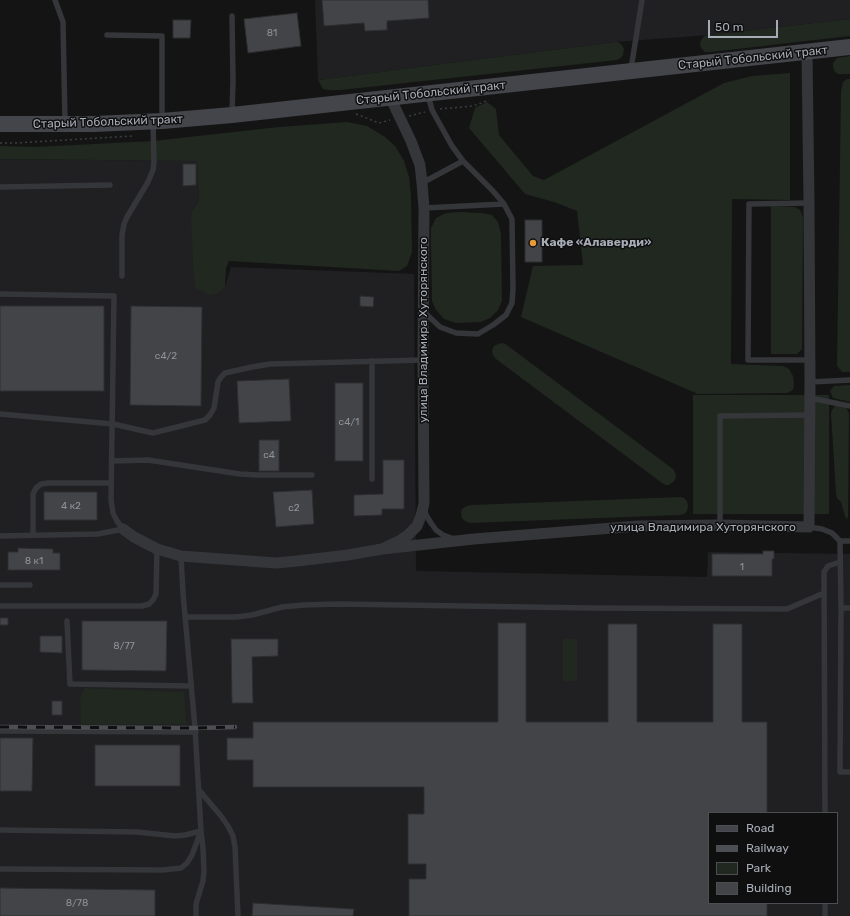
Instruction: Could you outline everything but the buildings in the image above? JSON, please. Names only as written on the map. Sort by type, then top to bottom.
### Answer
[{"type":"street","name":"Старый Тобольский тракт","points":[[4,124],[65,125],[158,121],[232,115],[850,47]]},
{"type":"street","points":[[807,52],[810,360],[809,527]]},
{"type":"street","name":"улица Владимира Хуторянского","points":[[382,549],[408,536],[417,526],[424,504],[424,208],[422,184],[420,165],[415,151],[390,97]]},
{"type":"street","name":"улица Владимира Хуторянского","points":[[124,529],[134,537],[157,549],[181,556],[276,563],[459,540],[638,526],[720,525],[809,527]]},
{"type":"lane","points":[[55,0],[62,22],[65,125]]},
{"type":"lane","points":[[631,71],[642,0]]},
{"type":"lane","points":[[232,16],[232,115]]},
{"type":"lane","points":[[107,35],[162,36],[158,121],[153,170],[148,182],[124,224],[122,235],[122,276]]},
{"type":"lane","points":[[423,312],[440,326],[456,333],[478,334],[494,325],[506,315],[512,303],[512,219],[504,204],[493,190],[463,161],[452,146],[432,110],[428,94]]},
{"type":"lane","points":[[422,184],[463,161]]},
{"type":"lane","points":[[0,187],[110,185]]},
{"type":"lane","points":[[809,203],[749,204],[748,360],[810,360]]},
{"type":"lane","points":[[424,208],[504,204]]},
{"type":"lane","points":[[0,294],[114,296],[111,500],[113,513],[117,521],[124,529]]},
{"type":"lane","points":[[0,414],[112,424],[153,433],[205,420],[214,408],[218,382],[225,373],[270,364],[423,360]]},
{"type":"lane","points":[[372,361],[372,479]]},
{"type":"lane","points":[[810,382],[850,380]]},
{"type":"lane","points":[[810,398],[850,406]]},
{"type":"lane","points":[[720,525],[720,416],[810,415]]},
{"type":"lane","points":[[112,461],[148,460],[240,474],[312,475]]},
{"type":"lane","points":[[33,535],[33,494],[36,488],[41,484],[111,483]]},
{"type":"lane","points":[[424,504],[426,515],[436,530],[443,535],[459,540]]},
{"type":"lane","points":[[809,527],[822,529],[832,533],[840,541],[850,541]]},
{"type":"lane","points":[[0,536],[98,534],[124,529]]},
{"type":"lane","points":[[840,541],[840,772],[850,772]]},
{"type":"lane","points":[[0,606],[142,606],[148,604],[153,600],[156,594],[157,549]]},
{"type":"lane","points":[[181,556],[182,587],[196,732],[204,871],[203,881],[196,904],[196,916]]},
{"type":"lane","points":[[825,812],[824,572],[828,566],[840,562]]},
{"type":"lane","points":[[0,585],[30,585]]},
{"type":"lane","points":[[185,617],[236,617],[252,615],[282,607],[338,604],[589,608],[788,609],[824,593]]},
{"type":"lane","points":[[841,608],[850,608]]},
{"type":"lane","points":[[67,621],[70,684],[191,686]]},
{"type":"lane","points":[[0,731],[196,732]]},
{"type":"lane","points":[[199,790],[221,816],[233,836],[235,847],[238,916]]},
{"type":"lane","points":[[0,830],[137,832],[175,836],[201,831]]},
{"type":"lane","points":[[0,868],[164,870],[181,868],[187,863],[192,855],[201,831]]},
{"type":"lane","points":[[825,904],[825,916]]},
{"type":"shaded area","points":[[315,0],[850,0],[850,19],[709,35],[615,42],[318,80]]},
{"type":"shaded area","points":[[0,159],[197,162],[199,201],[191,213],[225,287],[231,267],[414,274],[416,571],[707,577],[708,552],[850,554],[850,916],[0,916]]},
{"type":"green space","points":[[850,19],[850,36],[711,52],[705,52],[700,45],[704,36],[709,35]]},
{"type":"green space","points":[[615,42],[622,45],[624,49],[623,55],[617,60],[341,90],[323,89],[318,80]]},
{"type":"green space","points":[[850,56],[850,74],[838,74],[835,72],[833,63],[837,58]]},
{"type":"green space","points":[[790,73],[790,200],[732,199],[731,364],[783,366],[789,369],[793,376],[793,390],[787,393],[698,394],[521,317],[533,266],[583,265],[577,211],[554,202],[525,194],[469,128],[475,108],[487,102],[496,109],[499,135],[533,176],[544,180],[724,83],[752,76]]},
{"type":"green space","points":[[850,79],[850,372],[842,372],[837,366],[841,92],[843,82]]},
{"type":"green space","points":[[347,122],[367,126],[385,137],[395,146],[404,161],[409,177],[411,196],[412,252],[407,266],[399,271],[229,261],[226,268],[225,287],[218,293],[209,295],[196,288],[193,266],[191,213],[199,201],[197,162],[0,159],[0,146],[35,147],[153,141],[279,127]]},
{"type":"green space","points":[[771,206],[795,207],[800,210],[803,217],[802,349],[797,354],[771,354]]},
{"type":"green space","points":[[460,212],[492,215],[498,222],[501,234],[502,301],[498,310],[490,318],[481,322],[456,323],[444,319],[436,310],[432,301],[431,228],[436,218],[446,213]]},
{"type":"green space","points":[[504,343],[673,469],[676,477],[674,481],[669,485],[662,483],[496,359],[492,351],[494,346]]},
{"type":"green space","points":[[850,385],[850,402],[833,398],[830,391],[834,386]]},
{"type":"green space","points":[[693,395],[829,395],[829,514],[693,514]]},
{"type":"green space","points":[[839,405],[845,407],[849,414],[847,519],[836,493],[831,413],[835,406]]},
{"type":"green space","points":[[681,497],[687,501],[688,506],[687,511],[684,514],[679,515],[470,523],[462,518],[461,513],[462,509],[471,505]]},
{"type":"green space","points":[[563,639],[577,639],[577,681],[563,681]]},
{"type":"green space","points":[[85,688],[184,692],[186,724],[81,725],[80,697]]},
{"type":"railway","points":[[0,727],[235,727]]},
{"type":"place","name":"Кафе «Алаверди»","points":[[533,243]]}]
